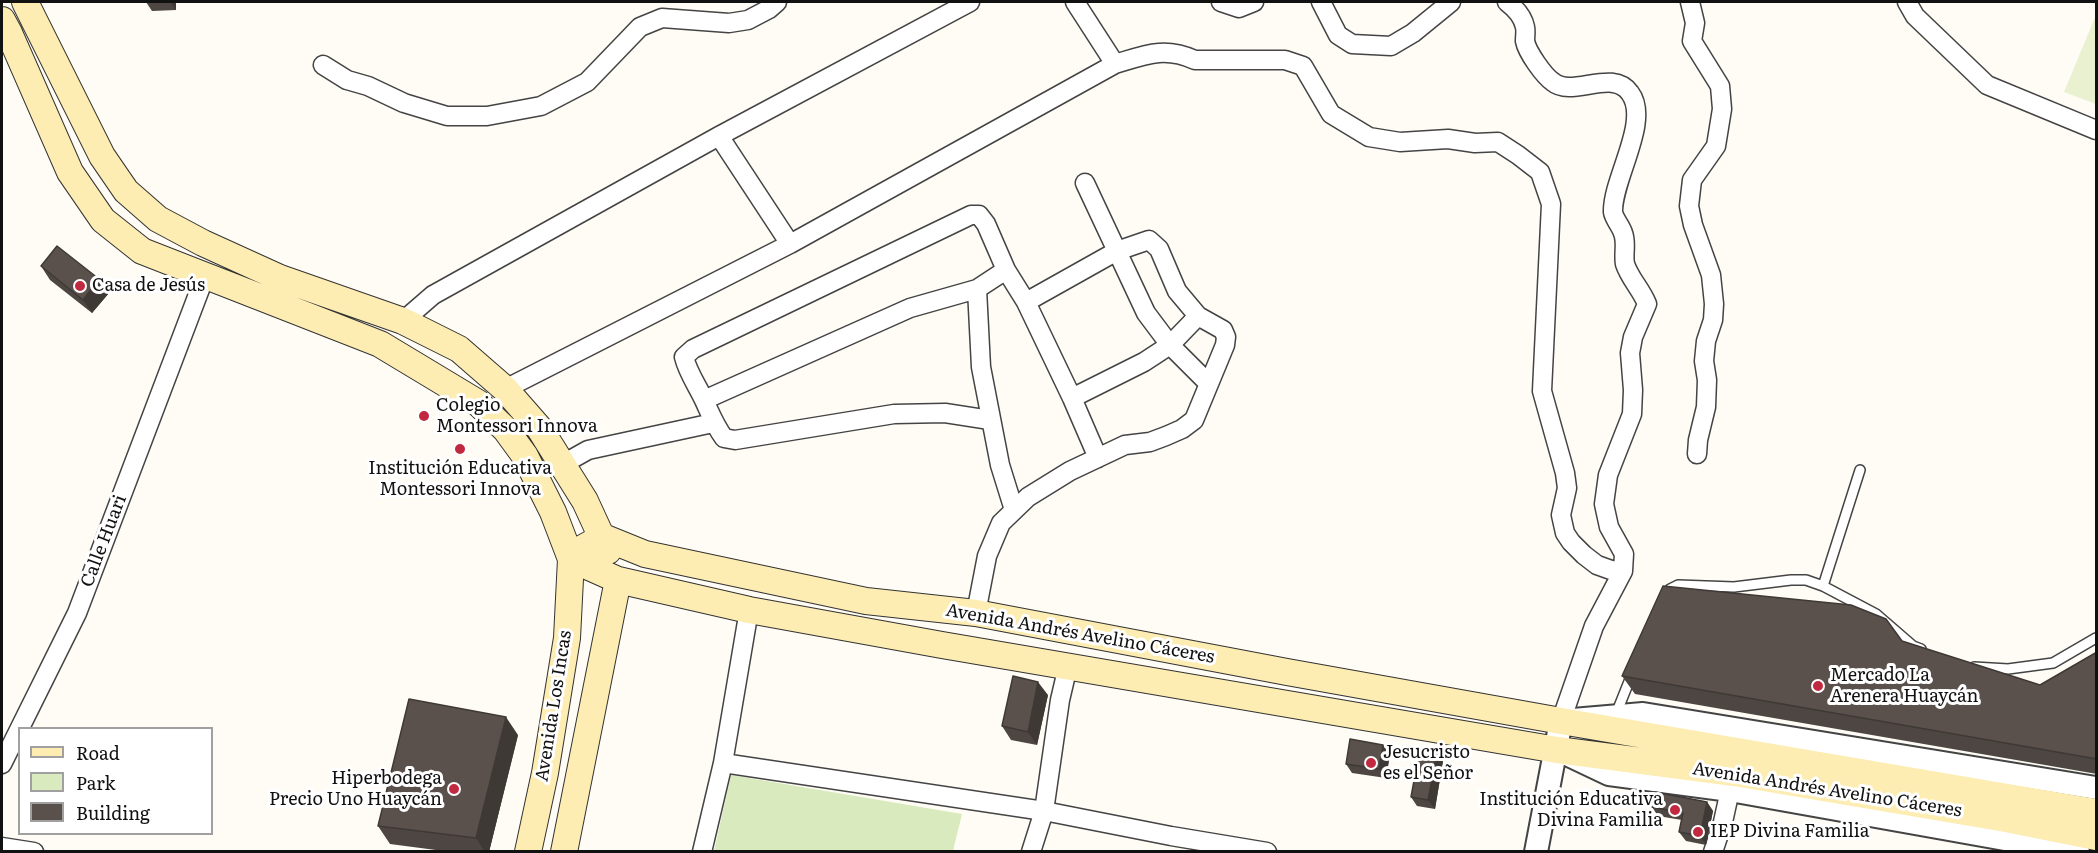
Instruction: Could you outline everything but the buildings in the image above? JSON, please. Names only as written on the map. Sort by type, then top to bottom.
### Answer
[{"type":"main road","points":[[25,2],[102,156],[126,191],[158,219],[203,243],[280,278],[403,321],[459,349],[506,389],[540,429],[585,501],[603,537],[618,580]]},
{"type":"main road","points":[[2,20],[70,172],[103,220],[142,250],[380,345],[478,403],[506,430],[525,456],[553,512],[571,559],[581,549],[603,537]]},
{"type":"main road","name":"Avenida Andrés Avelino Cáceres","points":[[603,537],[645,554],[866,601],[976,613],[1561,721],[2097,812]]},
{"type":"main road","name":"Avenida Andrés Avelino Cáceres","points":[[571,559],[618,580],[750,610],[1557,750],[1734,773],[2006,819],[2097,837]]},
{"type":"main road","name":"Avenida Los Incas","points":[[528,852],[545,773],[567,638],[571,559]]},
{"type":"main road","name":"Avenida Los Incas","points":[[564,852],[618,580]]},
{"type":"main road","points":[[859,629],[866,601]]},
{"type":"main road","points":[[1282,702],[1287,672]]},
{"type":"street","points":[[322,64],[347,80],[368,86],[404,103],[447,116],[486,116],[540,106],[587,82],[640,27],[662,18],[729,23],[748,20],[777,2]]},
{"type":"street","points":[[403,321],[433,295],[719,136],[970,2]]},
{"type":"street","points":[[1075,2],[1115,64]]},
{"type":"street","points":[[1221,2],[1239,8],[1254,2]]},
{"type":"street","points":[[1321,2],[1338,35],[1352,44],[1391,46],[1413,33],[1451,2]]},
{"type":"street","points":[[1690,2],[1695,23],[1692,41],[1720,86],[1722,109],[1716,146],[1692,180],[1689,206],[1693,225],[1711,275],[1714,304],[1704,361],[1707,380],[1706,407],[1696,454]]},
{"type":"street","points":[[1907,2],[1915,16],[1987,85],[2097,130]]},
{"type":"street","points":[[1515,5],[1526,28],[1525,42],[1535,61],[1553,83],[1568,88],[1597,82],[1616,84],[1630,92],[1635,105],[1636,122],[1634,136],[1621,172],[1613,214],[1624,234],[1626,246],[1624,262],[1632,280],[1642,291],[1647,304],[1633,337],[1630,353],[1634,390],[1632,414],[1608,475],[1604,504],[1609,527],[1624,554],[1623,571],[1594,626],[1561,721],[1536,852]]},
{"type":"street","points":[[506,389],[790,244],[1115,64],[1157,52],[1183,55],[1195,60],[1285,60],[1303,66],[1330,114],[1369,137],[1400,142],[1448,139],[1498,142],[1540,172],[1551,204],[1542,391],[1565,473],[1567,488],[1561,515],[1565,533],[1584,555],[1597,565],[1623,571]]},
{"type":"street","points":[[719,136],[790,244]]},
{"type":"street","points":[[1084,183],[1146,313],[1170,345],[1208,383]]},
{"type":"street","points":[[990,420],[945,413],[894,414],[735,440],[724,438],[713,423],[704,400],[687,369],[684,357],[693,349],[971,215],[979,215],[986,224],[1005,270],[1026,302],[1098,458]]},
{"type":"street","points":[[976,613],[987,556],[1001,523],[1028,497],[1070,471],[1125,445],[1150,442],[1182,429],[1194,420],[1225,345],[1226,337],[1223,330],[1198,316],[1177,291],[1159,249],[1149,240],[1117,251],[1026,302]]},
{"type":"street","points":[[704,400],[910,308],[976,289],[1005,270]]},
{"type":"street","name":"Calle Huari","points":[[20,727],[77,613],[205,276]]},
{"type":"street","points":[[976,289],[981,367],[990,420],[1000,465],[1014,510]]},
{"type":"street","points":[[1072,398],[1144,362],[1170,345],[1198,316]]},
{"type":"street","points":[[563,464],[588,450],[713,423]]},
{"type":"street","points":[[702,852],[723,763],[750,610]]},
{"type":"street","points":[[1031,852],[1044,811],[1060,700],[1068,666]]},
{"type":"street","name":"Avenida Andrés Avelino Cáceres","points":[[1561,721],[1642,714],[2097,788]]},
{"type":"street","name":"Calle Huari","points":[[2,764],[18,732]]},
{"type":"street","name":"Avenida Andrés Avelino Cáceres","points":[[1557,750],[1609,774],[1730,790],[1999,844],[2078,852]]},
{"type":"street","points":[[723,763],[1044,811],[1169,844],[1267,852]]},
{"type":"street","points":[[1713,852],[1730,790]]},
{"type":"street","points":[[2,847],[34,852]]},
{"type":"lane","points":[[1823,586],[1860,470]]},
{"type":"lane","points":[[1659,609],[1670,589],[1678,585],[1734,587],[1806,580],[1823,586],[1876,614],[1913,646],[1928,653]]},
{"type":"lane","points":[[1966,666],[2008,669],[2053,663],[2097,638]]},
{"type":"lane","points":[[1615,716],[1637,663]]},
{"type":"green space","points":[[2096,15],[2096,104],[2064,92]]},
{"type":"green space","points":[[731,775],[962,814],[953,851],[714,851]]},
{"type":"place","name":"Casa de Jesús","points":[[80,286]]},
{"type":"place","name":"Colegio Montessori Innova","points":[[424,416]]},
{"type":"place","name":"Institución Educativa Montessori Innova","points":[[460,449]]},
{"type":"place","name":"Mercado La Arenera Huaycán","points":[[1818,686]]},
{"type":"place","name":"Jesucristo es el Señor","points":[[1371,763]]},
{"type":"place","name":"Hiperbodega Precio Uno Huaycán","points":[[454,789]]},
{"type":"place","name":"Institución Educativa Divina Familia","points":[[1675,810]]},
{"type":"place","name":"IEP Divina Familia","points":[[1698,832]]}]
